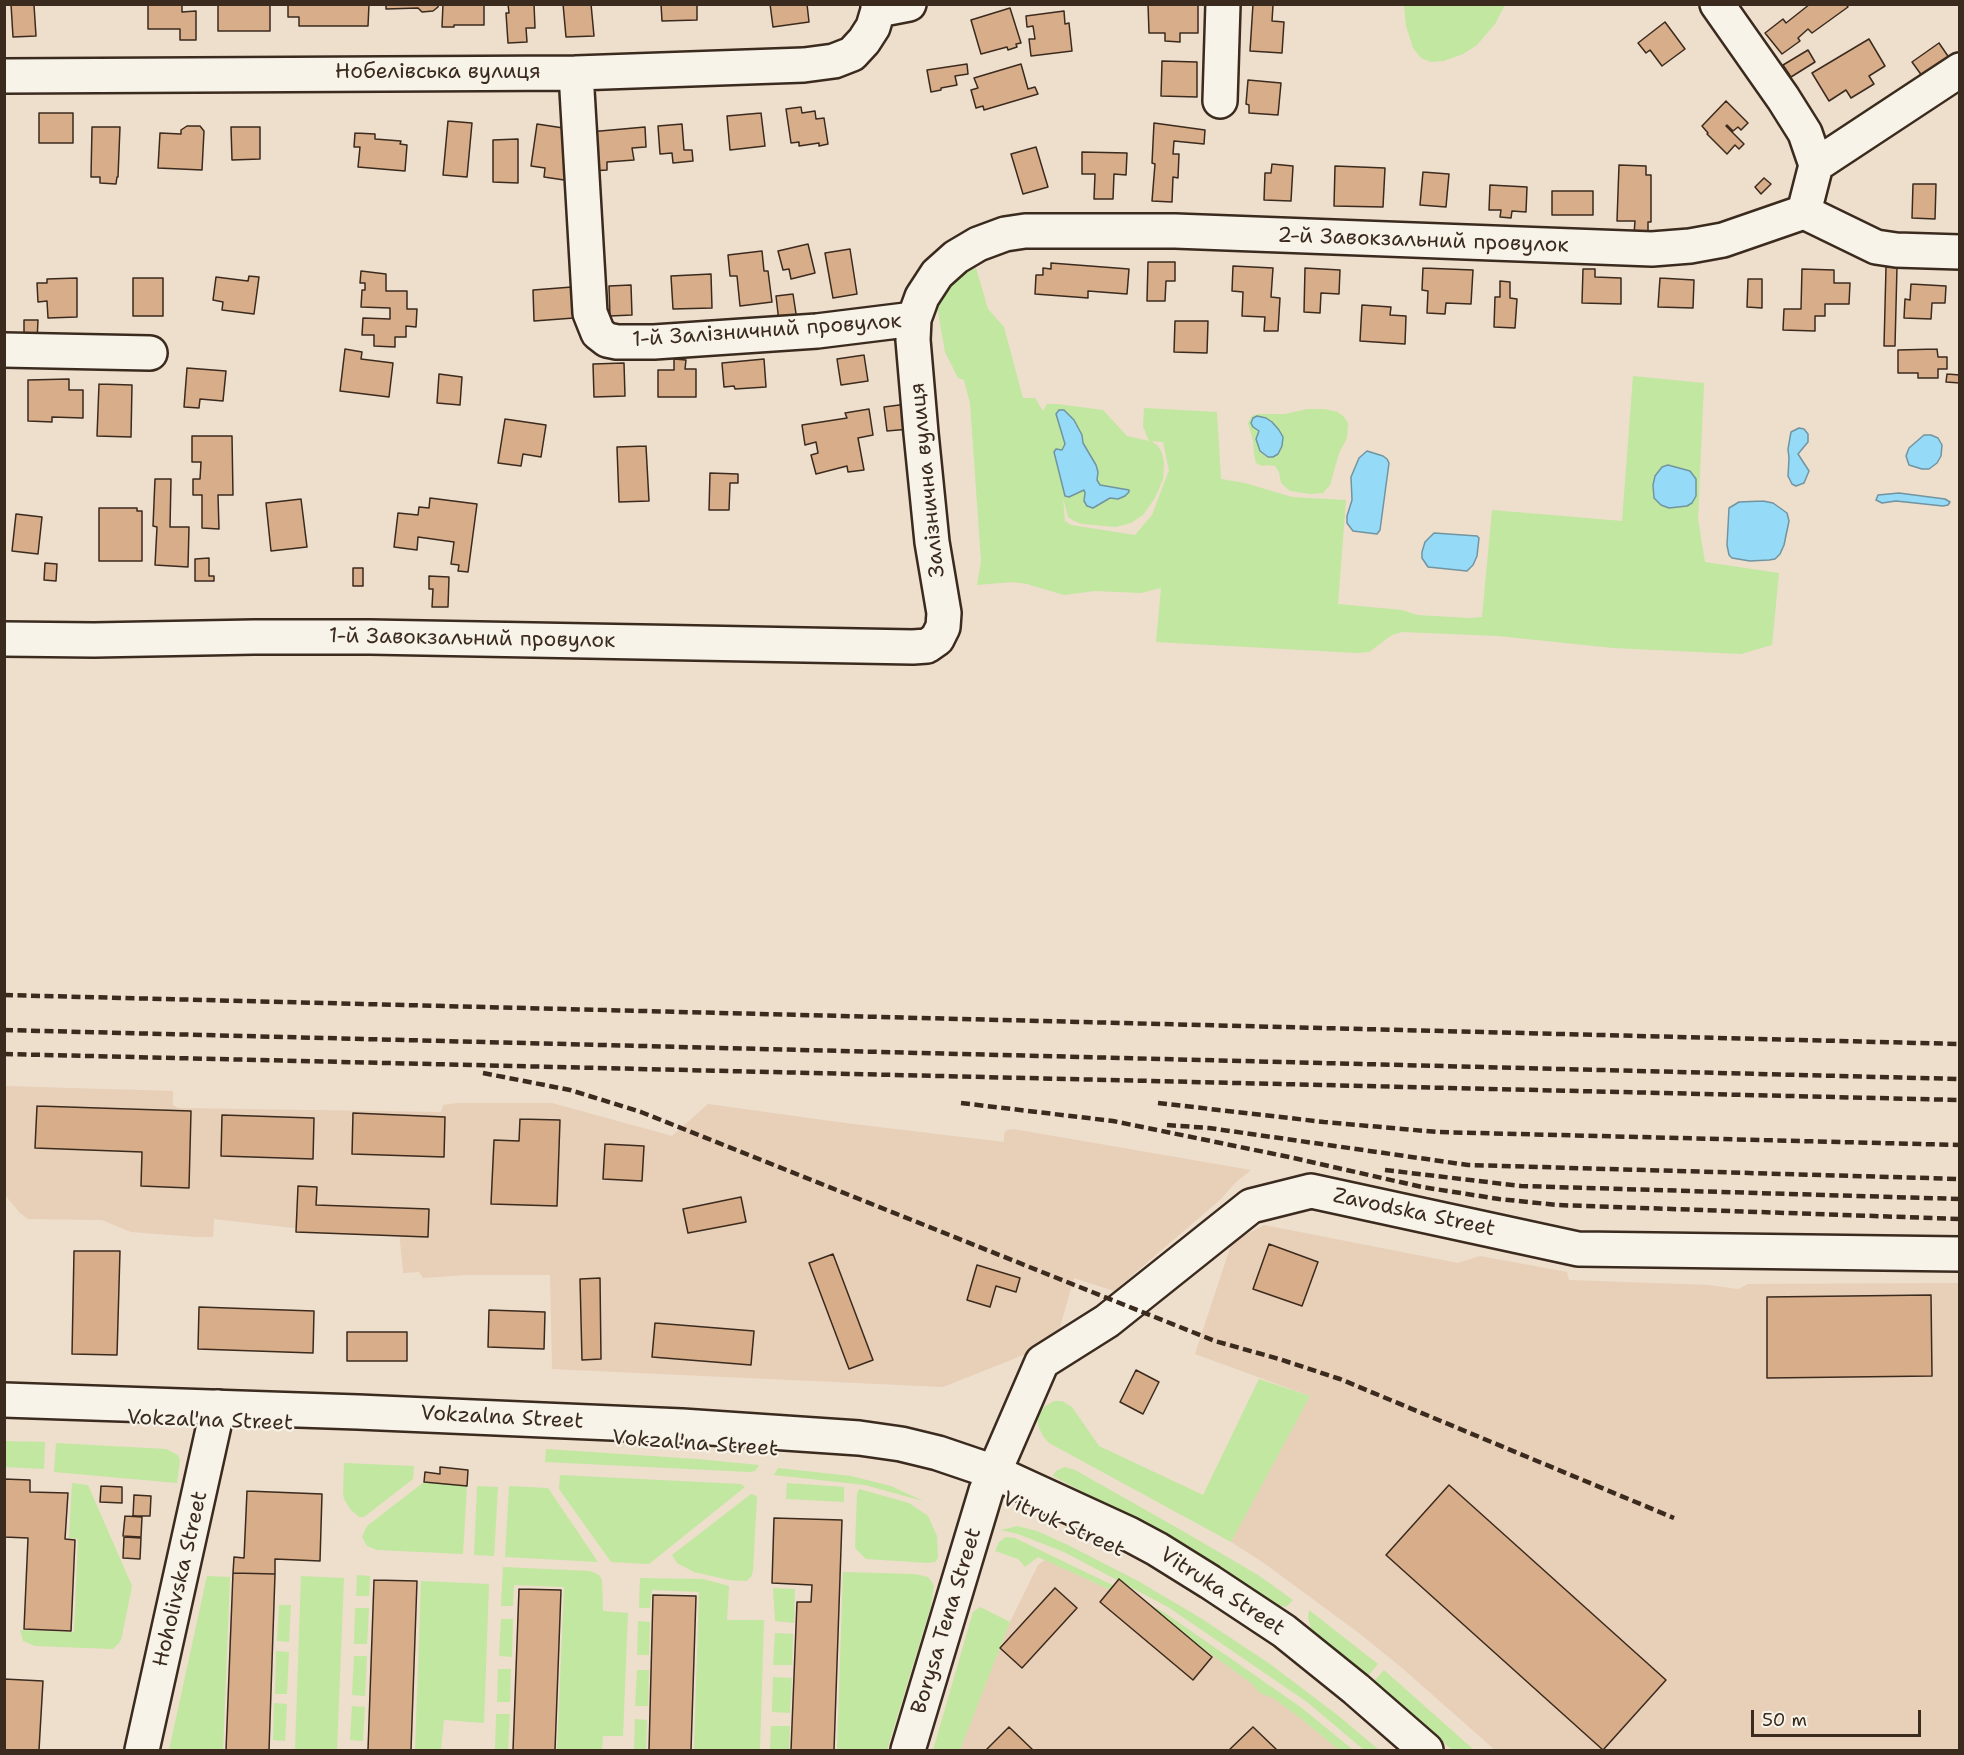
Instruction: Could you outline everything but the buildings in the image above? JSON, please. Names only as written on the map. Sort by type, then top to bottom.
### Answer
[{"type":"street","points":[[1220,101],[1223,4]]},
{"type":"street","points":[[1717,4],[1805,134],[1816,165],[1804,212],[1876,247],[1959,252]]},
{"type":"street","name":"Нобелівська вулиця","points":[[4,76],[576,73],[804,65],[834,61],[852,54],[888,6]]},
{"type":"street","points":[[1816,165],[1959,70]]},
{"type":"street","name":"1-й Залізничний провулок","points":[[576,73],[590,313],[598,333],[608,340],[617,342],[654,342],[817,331],[914,319]]},
{"type":"street","name":"2-й Завокзальний провулок","points":[[914,319],[922,297],[937,274],[956,257],[996,237],[1026,231],[1174,231],[1652,249],[1690,246],[1723,240],[1804,212]]},
{"type":"street","name":"Залізнична вулиця","points":[[914,319],[913,340],[932,542],[944,613],[943,627],[937,639]]},
{"type":"street","points":[[4,350],[150,353]]},
{"type":"street","name":"1-й Завокзальний провулок","points":[[4,639],[370,637],[913,648],[927,646],[937,639]]},
{"type":"street","name":"Zavodska Street","points":[[990,1482],[1042,1362],[1107,1321],[1251,1206],[1311,1191],[1578,1249],[1959,1254]]},
{"type":"street","name":"Vokzalna Street","points":[[4,1400],[217,1414],[671,1426],[859,1438],[901,1444],[938,1453],[990,1482]]},
{"type":"street","name":"Vokzal'na Street","points":[[4,1413],[217,1414]]},
{"type":"street","name":"Hoholivska Street","points":[[142,1750],[217,1414]]},
{"type":"street","name":"Borysa Tena Street","points":[[908,1750],[990,1482]]},
{"type":"street","name":"Vitruk Street","points":[[990,1482],[1148,1563],[1273,1645],[1343,1700],[1400,1750]]},
{"type":"street","name":"Vitruka Street","points":[[990,1482],[1129,1534],[1210,1582],[1284,1631],[1426,1750]]},
{"type":"shaded area","points":[[4,1086],[173,1091],[173,1105],[178,1108],[441,1112],[443,1105],[457,1103],[552,1103],[672,1136],[708,1104],[1004,1142],[1004,1134],[1007,1130],[1013,1129],[1251,1170],[1221,1199],[1114,1291],[1074,1278],[1058,1334],[1046,1346],[943,1387],[552,1369],[550,1275],[467,1275],[423,1278],[419,1272],[403,1273],[399,1229],[294,1228],[214,1219],[213,1237],[197,1237],[131,1232],[102,1220],[28,1219],[5,1195]]},
{"type":"shaded area","points":[[1264,1225],[1458,1263],[1480,1256],[1567,1272],[1569,1280],[1708,1285],[1738,1289],[1748,1284],[1959,1283],[1959,1750],[1495,1750],[1359,1633],[1261,1561],[1231,1542],[1310,1396],[1195,1354],[1232,1242]]},
{"type":"shaded area","points":[[1045,1560],[1143,1605],[1251,1683],[1260,1693],[1273,1698],[1299,1717],[1339,1750],[960,1750],[1010,1622],[1038,1565]]},
{"type":"green space","points":[[1404,4],[1505,5],[1495,24],[1477,45],[1463,54],[1444,61],[1431,62],[1421,58],[1413,48],[1406,26]]},
{"type":"green space","points":[[976,268],[988,309],[1004,327],[1023,398],[1035,398],[1043,411],[1047,404],[1103,410],[1127,436],[1149,441],[1143,426],[1144,408],[1217,412],[1221,479],[1245,483],[1292,497],[1346,500],[1338,604],[1402,610],[1417,615],[1482,617],[1492,510],[1622,521],[1633,376],[1704,383],[1698,519],[1705,562],[1779,573],[1772,645],[1741,654],[1613,648],[1498,636],[1402,632],[1392,635],[1369,652],[1357,653],[1156,642],[1161,588],[1141,593],[1095,591],[1064,595],[1013,582],[977,585],[981,561],[970,403],[964,380],[958,378],[945,352],[937,306],[939,297],[959,275]],"holes":[[[1151,441],[1163,442],[1169,470],[1152,515],[1135,535],[1071,525],[1065,521],[1063,498],[1068,517],[1082,524],[1116,527],[1131,523],[1143,515],[1155,498],[1163,479],[1162,453]]]},
{"type":"green space","points":[[1307,409],[1338,412],[1348,423],[1347,438],[1339,453],[1330,485],[1323,493],[1290,491],[1281,483],[1275,466],[1262,466],[1256,463],[1248,423],[1252,416],[1258,414],[1285,414]]},
{"type":"green space","points":[[1259,1379],[1310,1396],[1231,1542],[1049,1443],[1039,1428],[1037,1417],[1044,1407],[1054,1401],[1062,1401],[1072,1407],[1099,1446],[1203,1495]]},
{"type":"green space","points":[[5,1441],[45,1442],[44,1469],[5,1467]]},
{"type":"green space","points":[[56,1443],[166,1449],[178,1455],[180,1460],[177,1483],[54,1472]]},
{"type":"green space","points":[[546,1449],[759,1465],[755,1471],[750,1472],[545,1462]]},
{"type":"green space","points":[[344,1463],[414,1466],[413,1479],[364,1517],[359,1517],[344,1499]]},
{"type":"green space","points":[[1065,1467],[1075,1470],[1181,1530],[1258,1575],[1293,1600],[1286,1607],[1273,1604],[1194,1552],[1053,1476],[1056,1471]]},
{"type":"green space","points":[[778,1468],[851,1476],[891,1486],[923,1501],[865,1485],[774,1475]]},
{"type":"green space","points":[[560,1475],[741,1484],[745,1487],[649,1564],[611,1562],[559,1489]]},
{"type":"green space","points":[[424,1482],[467,1486],[463,1554],[377,1550],[367,1546],[362,1537],[367,1526]]},
{"type":"green space","points":[[72,1483],[88,1485],[132,1586],[122,1636],[113,1649],[35,1646],[23,1641],[20,1630],[74,1632],[78,1539],[69,1538]]},
{"type":"green space","points":[[787,1483],[844,1487],[844,1502],[786,1499]]},
{"type":"green space","points":[[477,1486],[498,1487],[494,1556],[474,1555]]},
{"type":"green space","points":[[509,1486],[548,1488],[598,1562],[505,1557]]},
{"type":"green space","points":[[859,1489],[909,1503],[928,1516],[937,1536],[938,1558],[935,1562],[866,1559],[855,1548]]},
{"type":"green space","points":[[751,1494],[757,1496],[751,1577],[746,1581],[729,1580],[694,1572],[677,1563],[672,1555]]},
{"type":"green space","points":[[1017,1526],[1037,1531],[1068,1545],[1138,1581],[1199,1617],[1270,1664],[1379,1750],[1364,1750],[1307,1702],[1168,1607],[1064,1552],[1018,1534],[1001,1530]]},
{"type":"green space","points":[[1006,1537],[1015,1538],[1165,1613],[1302,1708],[1353,1750],[1339,1750],[1299,1717],[1273,1698],[1260,1693],[1251,1683],[1143,1605],[1038,1557],[1025,1567],[1018,1559],[995,1551],[999,1542]]},
{"type":"green space","points":[[503,1567],[590,1571],[599,1575],[602,1580],[603,1611],[628,1613],[623,1736],[603,1736],[602,1750],[557,1750],[564,1587],[514,1585],[513,1606],[501,1606]]},
{"type":"green space","points":[[843,1572],[915,1574],[928,1577],[934,1585],[931,1606],[887,1750],[837,1750]]},
{"type":"green space","points":[[357,1575],[370,1576],[369,1596],[356,1596]]},
{"type":"green space","points":[[207,1576],[230,1577],[223,1750],[169,1750]]},
{"type":"green space","points":[[301,1576],[344,1578],[337,1750],[295,1750]]},
{"type":"green space","points":[[640,1578],[703,1579],[729,1586],[727,1620],[764,1620],[760,1750],[694,1750],[699,1592],[652,1590],[650,1608],[639,1608]]},
{"type":"green space","points":[[421,1581],[489,1584],[484,1723],[444,1720],[441,1750],[415,1750]]},
{"type":"green space","points":[[773,1588],[795,1589],[794,1623],[775,1621]]},
{"type":"green space","points":[[279,1605],[291,1605],[289,1642],[277,1641]]},
{"type":"green space","points":[[980,1607],[1010,1622],[960,1750],[933,1750],[973,1612]]},
{"type":"green space","points":[[355,1608],[369,1608],[367,1644],[354,1644]]},
{"type":"green space","points":[[1309,1610],[1378,1664],[1368,1676],[1311,1630]]},
{"type":"green space","points":[[501,1619],[513,1619],[512,1657],[499,1656]]},
{"type":"green space","points":[[638,1621],[650,1622],[649,1655],[637,1655]]},
{"type":"green space","points":[[775,1633],[793,1634],[792,1665],[773,1665]]},
{"type":"green space","points":[[276,1651],[289,1652],[287,1694],[275,1694]]},
{"type":"green space","points":[[354,1656],[367,1656],[365,1696],[352,1695]]},
{"type":"green space","points":[[498,1669],[511,1669],[510,1702],[497,1702]]},
{"type":"green space","points":[[637,1670],[649,1670],[648,1706],[635,1706]]},
{"type":"green space","points":[[1384,1670],[1474,1750],[1452,1750],[1374,1681]]},
{"type":"green space","points":[[773,1677],[792,1678],[790,1713],[772,1712]]},
{"type":"green space","points":[[274,1703],[287,1704],[285,1741],[273,1740]]},
{"type":"green space","points":[[352,1706],[365,1707],[363,1741],[350,1740]]},
{"type":"green space","points":[[496,1714],[510,1714],[508,1749],[495,1749]]},
{"type":"green space","points":[[635,1719],[647,1720],[646,1750],[634,1750]]},
{"type":"green space","points":[[771,1726],[790,1726],[789,1750],[770,1750]]},
{"type":"water","points":[[1059,410],[1064,410],[1074,420],[1082,435],[1083,443],[1096,465],[1097,480],[1100,485],[1129,490],[1125,496],[1118,499],[1110,498],[1093,508],[1087,506],[1084,501],[1084,490],[1069,497],[1065,496],[1054,452],[1056,449],[1062,450],[1065,444],[1056,414]]},
{"type":"water","points":[[1257,416],[1272,422],[1283,437],[1278,454],[1273,457],[1268,457],[1260,451],[1256,439],[1259,431],[1251,423]]},
{"type":"water","points":[[1799,428],[1804,429],[1808,434],[1808,442],[1798,454],[1809,471],[1804,483],[1796,486],[1792,484],[1788,476],[1788,449],[1791,432]]},
{"type":"water","points":[[1924,435],[1938,438],[1942,445],[1941,456],[1937,463],[1929,469],[1909,465],[1906,456],[1909,448]]},
{"type":"water","points":[[1367,451],[1383,456],[1389,463],[1380,530],[1377,534],[1353,531],[1347,523],[1352,500],[1351,477],[1359,458]]},
{"type":"water","points":[[1668,465],[1690,471],[1696,479],[1696,496],[1687,506],[1669,508],[1661,505],[1654,498],[1655,476],[1662,467]]},
{"type":"water","points":[[1899,493],[1945,499],[1950,502],[1943,506],[1896,501],[1882,503],[1876,500],[1878,495]]},
{"type":"water","points":[[1739,502],[1773,503],[1787,513],[1789,521],[1780,554],[1775,559],[1769,560],[1750,561],[1732,558],[1727,545],[1729,508]]},
{"type":"water","points":[[1434,533],[1477,536],[1479,538],[1477,556],[1473,565],[1467,571],[1428,567],[1422,558],[1422,552],[1425,542]]},
{"type":"railway","points":[[4,995],[1960,1044]]},
{"type":"railway","points":[[4,1030],[1960,1079]]},
{"type":"railway","points":[[4,1054],[1960,1100]]},
{"type":"railway","points":[[483,1073],[570,1090],[641,1112],[1215,1341],[1340,1379],[1674,1518]]},
{"type":"railway","points":[[961,1103],[1113,1121],[1422,1187],[1499,1199],[1557,1205],[1960,1219]]},
{"type":"railway","points":[[1158,1103],[1437,1132],[1960,1145]]},
{"type":"railway","points":[[1167,1125],[1209,1128],[1468,1165],[1960,1179]]},
{"type":"railway","points":[[1385,1170],[1521,1186],[1960,1199]]}]
